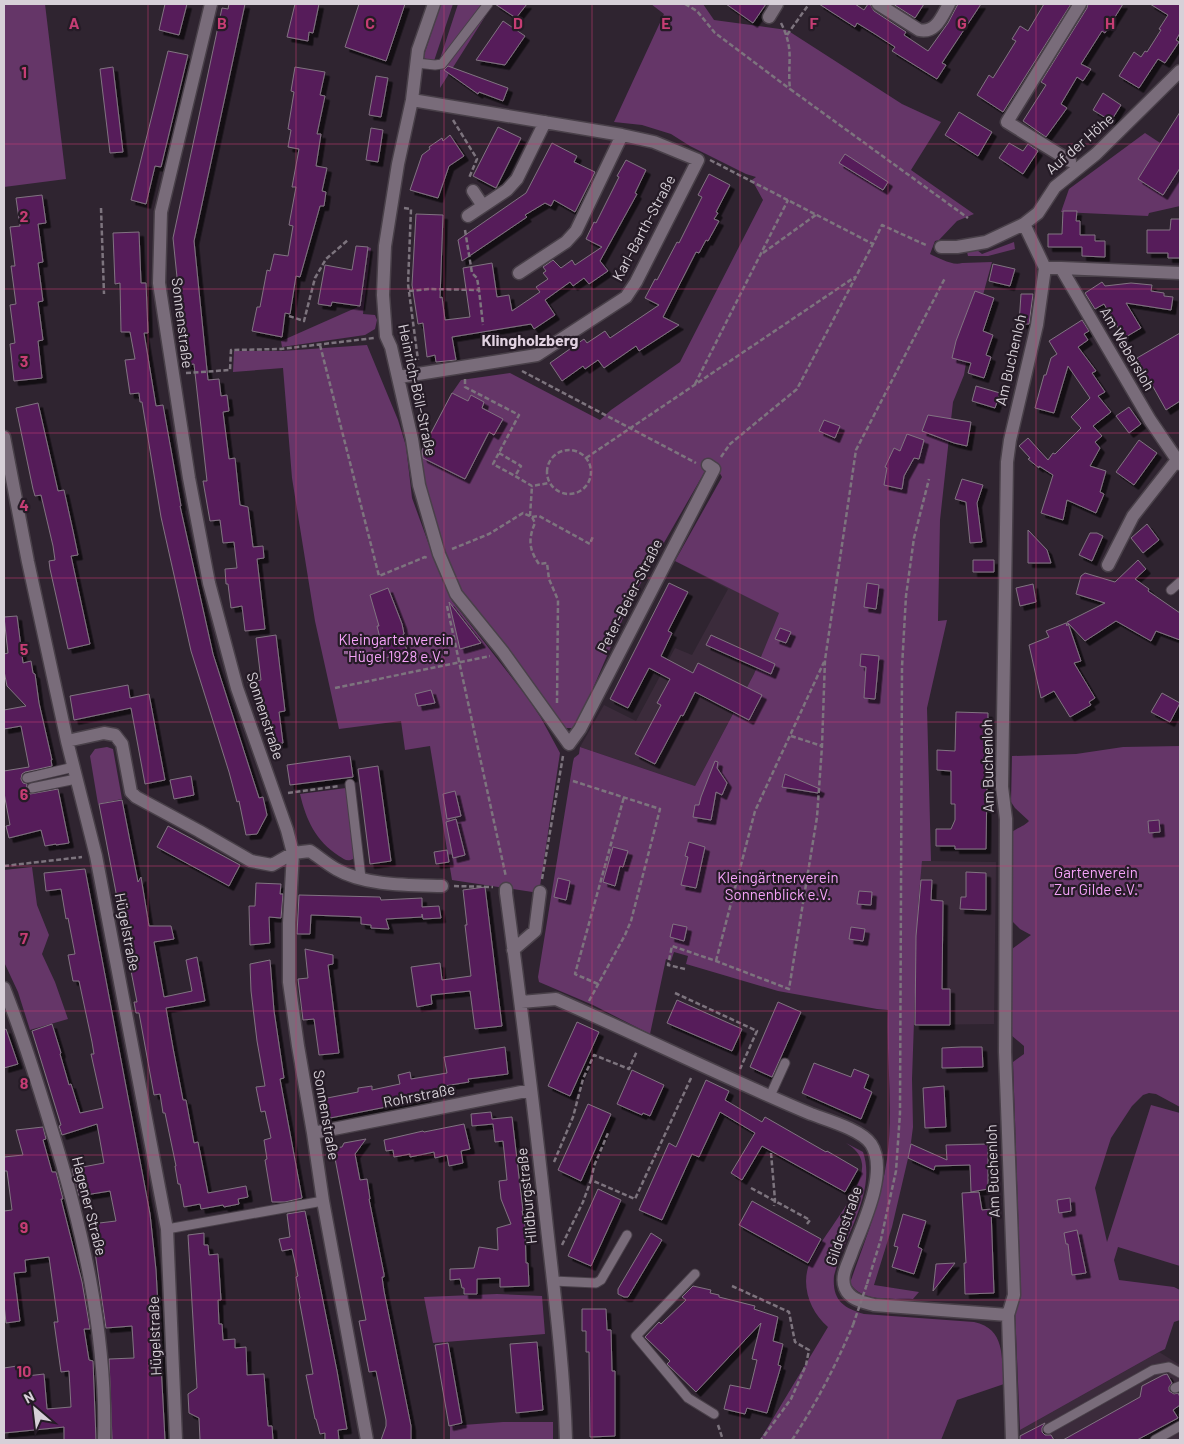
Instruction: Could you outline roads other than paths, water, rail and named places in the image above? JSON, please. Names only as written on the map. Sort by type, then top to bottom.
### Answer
[{"type":"street","name":"Sonnenstraße","points":[[211,4],[161,212],[159,282],[186,459],[209,582],[237,688],[287,830],[293,853],[289,923],[290,982],[298,1046],[323,1201],[367,1440]]},
{"type":"street","name":"Heinrich-Böll-Straße","points":[[434,4],[418,50],[412,100],[398,164],[385,246],[383,295],[386,336],[392,347],[399,377],[419,485],[435,557],[456,594],[503,652],[569,744]]},
{"type":"street","points":[[878,4],[925,32],[934,27],[949,4]]},
{"type":"street","points":[[1075,165],[1007,122],[1080,4]]},
{"type":"street","name":"Auf der Höhe","points":[[941,247],[957,248],[986,242],[1024,224],[1038,213],[1054,187],[1075,165],[1166,87],[1180,71]]},
{"type":"street","points":[[412,100],[622,135],[576,231],[566,242],[520,273]]},
{"type":"street","points":[[468,216],[507,190],[517,179],[544,122]]},
{"type":"street","name":"Karl-Barth-Straße","points":[[399,377],[536,355],[626,297],[636,282],[698,160],[654,142],[622,135]]},
{"type":"street","points":[[473,190],[484,206]]},
{"type":"street","points":[[1024,224],[1045,268],[1180,273]]},
{"type":"street","name":"Am Buchenloh","points":[[1008,1316],[1014,1295],[1005,1052],[1006,819],[1002,787],[1008,454],[1037,325],[1045,268]]},
{"type":"street","name":"Am Webersloh","points":[[1061,268],[1150,420],[1179,462],[1133,516],[1108,565]]},
{"type":"street","name":"Hügelstraße","points":[[4,437],[28,562],[67,741],[96,856],[167,1229],[176,1440]]},
{"type":"street","name":"Peter-Beier-Straße","points":[[569,744],[580,729],[711,467]]},
{"type":"street","points":[[67,741],[104,733],[115,735],[122,744],[131,792],[136,797],[250,860],[272,865],[293,853],[310,851],[337,870],[361,878],[385,883],[442,886]]},
{"type":"street","name":"Hildburgstraße","points":[[506,889],[553,1281],[566,1440]]},
{"type":"street","points":[[514,950],[534,931],[540,892]]},
{"type":"street","name":"Hagener Straße","points":[[4,988],[36,1076],[64,1167],[81,1234],[95,1314],[102,1372],[104,1440]]},
{"type":"street","name":"Gildenstraße","points":[[521,1002],[556,999],[770,1096],[860,1134],[871,1143],[876,1153],[877,1168],[875,1187],[868,1212],[844,1274],[845,1288],[853,1298],[874,1305],[1008,1316]]},
{"type":"street","name":"Rohrstraße","points":[[313,1133],[531,1090]]},
{"type":"street","points":[[1008,1316],[1012,1440]]},
{"type":"lane","points":[[416,63],[435,66],[442,64],[488,4]]},
{"type":"lane","points":[[1171,590],[1180,582]]},
{"type":"lane","points":[[27,778],[75,773]]},
{"type":"lane","points":[[32,788],[75,773]]},
{"type":"lane","points":[[350,784],[361,878]]},
{"type":"lane","points":[[770,1096],[785,1063]]},
{"type":"lane","points":[[167,1229],[323,1201]]},
{"type":"lane","points":[[553,1281],[596,1283],[601,1280],[627,1234]]},
{"type":"lane","points":[[695,1274],[636,1336],[688,1398],[714,1414]]},
{"type":"lane","points":[[1048,1429],[1153,1370],[1169,1367],[1180,1373]]},
{"type":"lane","points":[[1156,1440],[1180,1426]]},
{"type":"district","name":"Klingholzberg","points":[[530,340]]},
{"type":"park label","name":"Kleingartenverein \"Hügel 1928 e.V.\"","points":[[396,648]]},
{"type":"park label","name":"Gartenverein \"Zur Gilde e.V.\"","points":[[1096,882]]},
{"type":"park label","name":"Kleingärtnerverein Sonnenblick e.V.","points":[[778,886]]}]
